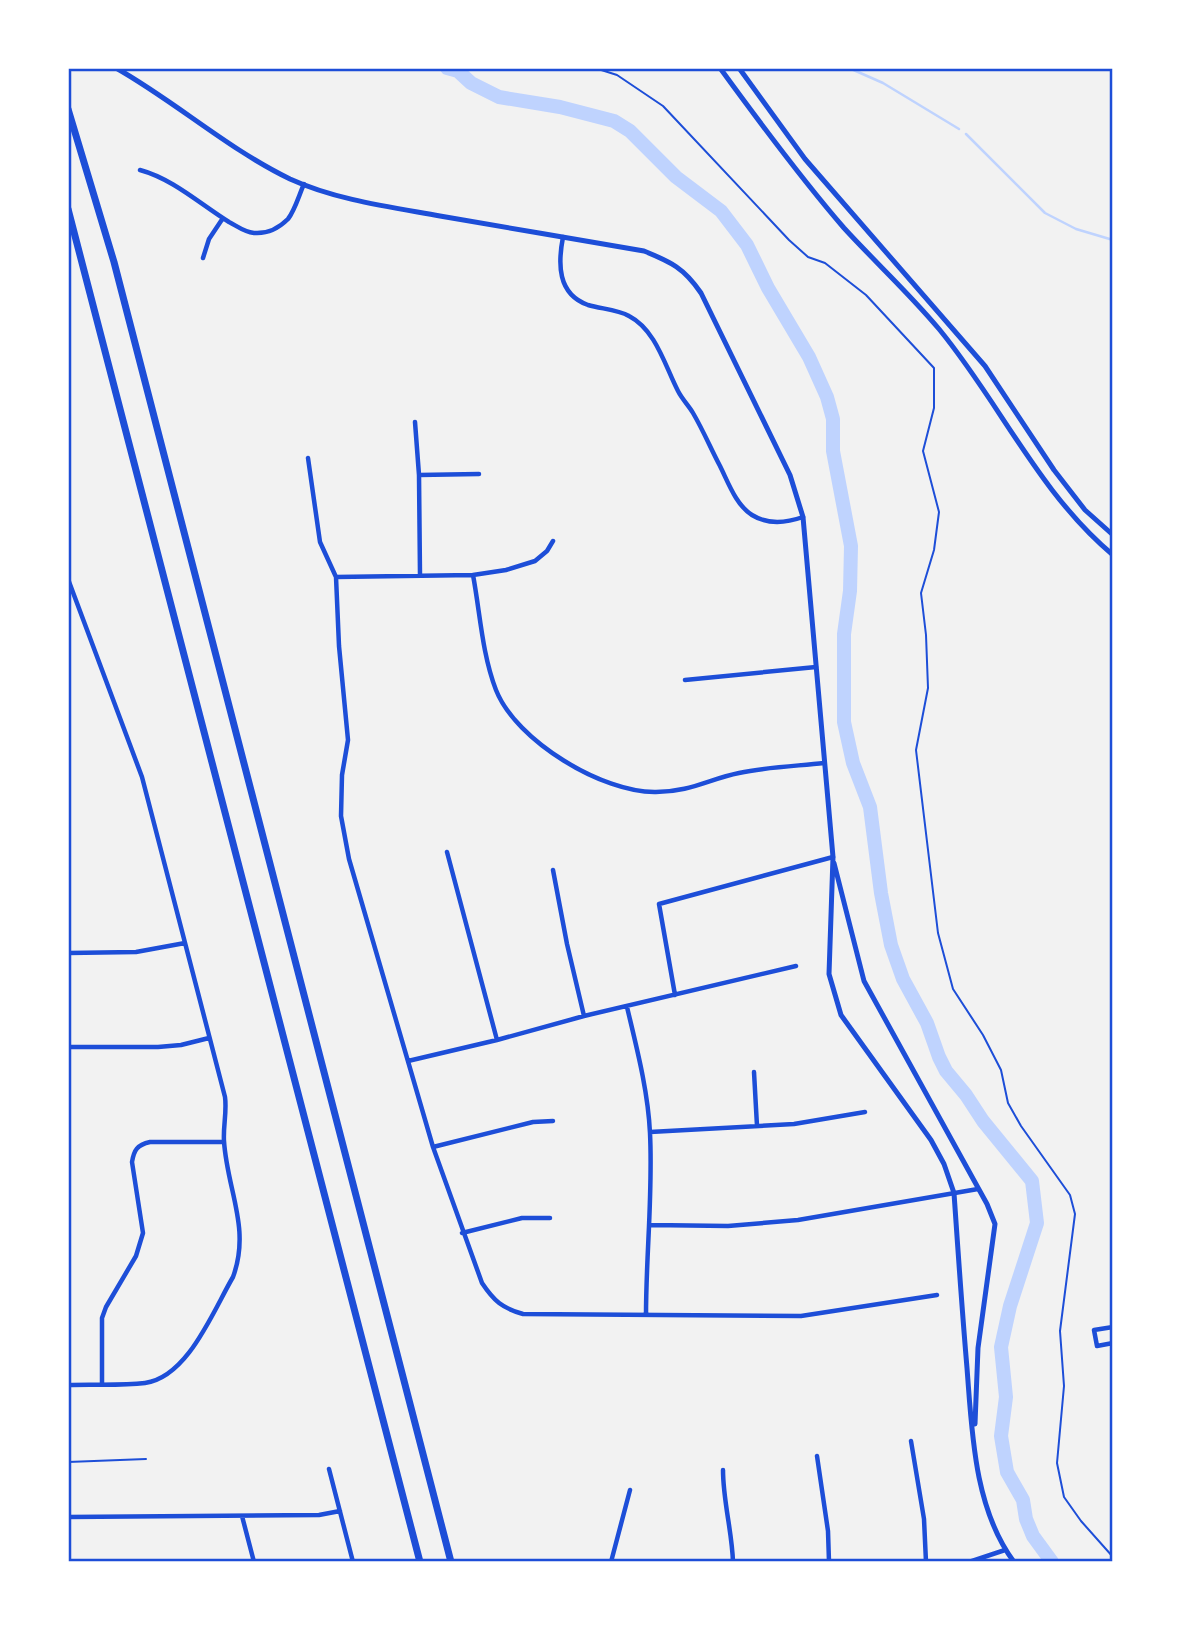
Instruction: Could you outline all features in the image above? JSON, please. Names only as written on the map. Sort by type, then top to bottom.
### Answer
[{"type":"highway","points":[[68,109],[114,262],[452,1562]]},
{"type":"highway","points":[[68,209],[420,1562]]},
{"type":"street","points":[[116,68],[251,158],[304,184],[351,199],[644,251],[674,263],[689,276],[701,293],[790,475],[803,517],[833,857],[829,974],[841,1015],[931,1140],[944,1164],[954,1193],[974,1448],[986,1505],[1005,1550],[1014,1562]]},
{"type":"street","points":[[720,68],[792,164],[845,228],[938,328],[973,373],[1064,509],[1113,555]]},
{"type":"street","points":[[739,68],[805,159],[985,366],[1054,470],[1085,510],[1113,535]]},
{"type":"street","points":[[140,170],[156,174],[223,218],[253,233],[267,232],[279,227],[290,216],[304,184]]},
{"type":"street","points":[[203,258],[209,239],[223,218]]},
{"type":"street","points":[[563,237],[560,269],[566,288],[586,304],[626,314],[645,328],[680,395],[693,413],[736,498],[750,514],[768,522],[785,523],[803,517]]},
{"type":"street","points":[[415,422],[419,475],[420,575]]},
{"type":"street","points":[[308,458],[320,542],[336,577],[348,740],[342,775],[341,816],[349,859],[433,1147],[481,1283],[491,1297],[506,1309],[523,1314],[801,1316],[937,1295]]},
{"type":"street","points":[[1043,478],[1054,470]]},
{"type":"street","points":[[419,475],[478,474]]},
{"type":"street","points":[[336,577],[473,575],[506,570],[534,561],[547,551],[553,541]]},
{"type":"street","points":[[473,575],[491,676],[508,713],[525,731],[545,746],[599,780],[627,789],[656,792],[692,789],[743,772],[824,763]]},
{"type":"street","points":[[68,579],[142,777],[225,1097],[227,1115],[224,1142],[241,1233],[238,1264],[233,1277],[180,1365],[159,1379],[145,1383],[68,1385]]},
{"type":"street","points":[[685,680],[816,667]]},
{"type":"street","points":[[447,852],[497,1040]]},
{"type":"street","points":[[675,995],[659,904],[833,857]]},
{"type":"street","points":[[833,857],[864,981],[995,1224],[978,1348],[974,1448]]},
{"type":"street","points":[[553,870],[584,1016]]},
{"type":"street","points":[[68,953],[136,952],[185,943]]},
{"type":"street","points":[[408,1061],[796,965]]},
{"type":"street","points":[[627,1007],[641,1066],[650,1132],[651,1225],[646,1315]]},
{"type":"street","points":[[68,1047],[158,1047],[209,1038]]},
{"type":"street","points":[[754,1072],[757,1126]]},
{"type":"street","points":[[650,1132],[793,1124],[865,1112]]},
{"type":"street","points":[[433,1147],[533,1122],[553,1122]]},
{"type":"street","points":[[102,1384],[102,1318],[136,1256],[143,1233],[132,1163],[133,1153],[139,1145],[150,1142],[224,1142]]},
{"type":"street","points":[[651,1225],[728,1226],[798,1220],[978,1189]]},
{"type":"street","points":[[462,1233],[522,1218],[550,1218]]},
{"type":"street","points":[[1113,1327],[1094,1330],[1097,1346],[1113,1343]]},
{"type":"street","points":[[911,1441],[924,1519],[926,1562]]},
{"type":"street","points":[[817,1456],[830,1562]]},
{"type":"street","points":[[329,1469],[353,1562]]},
{"type":"street","points":[[723,1470],[733,1562]]},
{"type":"street","points":[[611,1562],[630,1490]]},
{"type":"street","points":[[68,1517],[319,1515],[340,1511]]},
{"type":"street","points":[[242,1516],[254,1562]]},
{"type":"street","points":[[969,1562],[1005,1550]]},
{"type":"path","points":[[595,68],[617,75],[663,106],[789,240],[808,257],[825,263],[866,295],[934,369],[934,408],[923,451],[939,512],[934,550],[921,593],[928,688],[916,750],[938,933],[953,989],[983,1035],[1001,1070],[1009,1103],[1021,1126],[1070,1195],[1075,1214],[1060,1331],[1064,1386],[1057,1463],[1064,1497],[1113,1557]]},
{"type":"path","points":[[68,1462],[146,1459]]},
{"type":"waterway","points":[[447,68],[458,71],[471,83],[499,97],[560,107],[614,121],[630,131],[676,177],[721,211],[747,245],[768,288],[809,357],[827,397],[833,419],[833,451],[851,546],[850,591],[844,634],[844,722],[853,763],[870,807],[891,945],[903,979],[927,1023],[946,1071],[1032,1181],[1037,1223],[1010,1306],[1001,1347],[1006,1397],[1001,1436],[1007,1472],[1023,1500],[1026,1519],[1033,1536],[1052,1562]]},
{"type":"waterway","points":[[849,68],[883,83],[959,129]]},
{"type":"waterway","points":[[966,134],[1045,213],[1076,229],[1113,240]]}]
